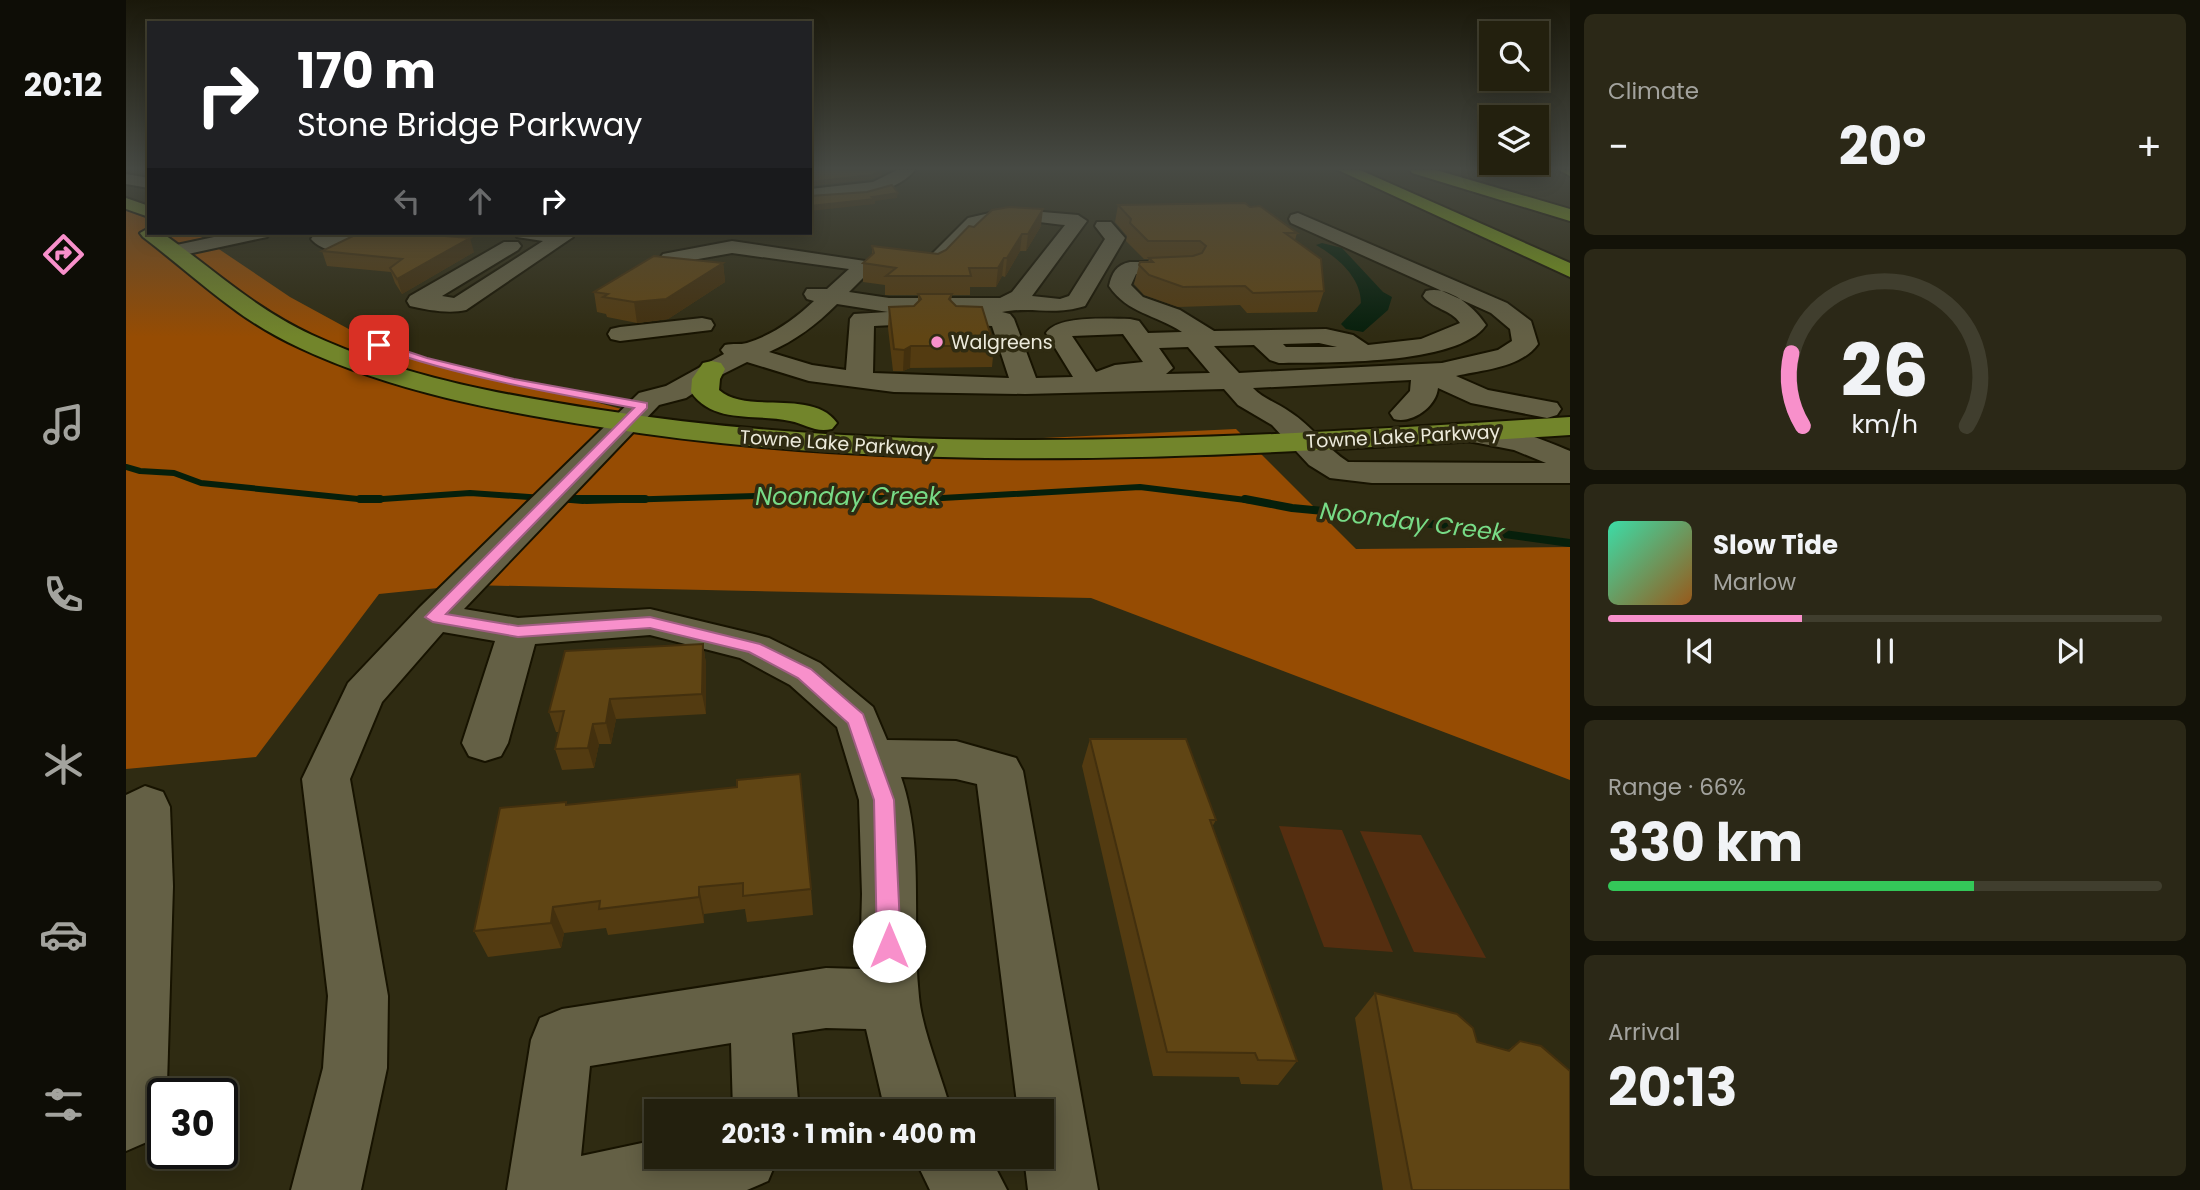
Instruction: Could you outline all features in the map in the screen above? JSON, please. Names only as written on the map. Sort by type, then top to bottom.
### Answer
[{"type":"highway","points":[[1469,226],[1570,271]]},
{"type":"main road","name":"Towne Lake Parkway","points":[[176,240],[222,258]]},
{"type":"main road","name":"Towne Lake Parkway","points":[[176,240],[255,315],[311,344],[347,358],[476,396],[774,440],[925,449],[1112,447],[1293,430],[1404,413],[1562,417]]},
{"type":"main road","name":"Towne Lake Parkway","points":[[293,308],[356,337],[424,360],[514,383],[629,418],[895,427],[1469,433],[1562,417]]},
{"type":"main road","points":[[717,358],[706,379],[705,392],[715,402],[794,412],[822,423]]},
{"type":"street","points":[[911,259],[936,262],[972,226]]},
{"type":"street","points":[[865,302],[865,297],[871,293],[1004,305],[1020,297],[1075,226]]},
{"type":"street","points":[[1012,301],[1061,306],[1077,301],[1115,238],[1104,226]]},
{"type":"street","points":[[746,354],[809,373],[894,384],[1025,386],[1262,380],[1442,371],[1507,355],[1525,344],[1522,326],[1499,308],[1313,226]]},
{"type":"street","points":[[176,240],[215,235]]},
{"type":"street","points":[[176,240],[236,235]]},
{"type":"street","points":[[340,235],[321,239],[335,245],[365,238],[406,236]]},
{"type":"street","points":[[474,242],[517,239],[544,249],[458,305],[418,301],[517,239]]},
{"type":"street","points":[[326,1190],[355,1068],[358,996],[326,779],[363,694],[442,608],[629,418],[676,392],[717,358],[747,338],[861,270],[858,265],[845,262],[732,247],[670,258]]},
{"type":"street","points":[[845,262],[859,255],[874,253]]},
{"type":"street","points":[[1188,266],[1130,268],[1123,274],[1120,286],[1135,302],[1172,315],[1208,338],[1228,344],[1280,399],[1293,430]]},
{"type":"street","points":[[1262,337],[1279,355],[1363,354],[1393,352],[1455,338],[1474,325],[1465,312],[1384,272],[1409,268]]},
{"type":"street","points":[[821,295],[865,302],[909,298]]},
{"type":"street","points":[[717,358],[746,354],[805,323],[821,295]]},
{"type":"street","points":[[859,379],[862,319],[1002,319],[1025,386]]},
{"type":"street","points":[[620,334],[702,325]]},
{"type":"street","points":[[1130,326],[1160,368],[1115,373],[1091,384],[1058,332],[1070,328],[1130,326]]},
{"type":"street","points":[[1141,341],[1307,336],[1342,339],[1363,354]]},
{"type":"street","points":[[1208,338],[1200,346],[1248,399],[1293,430],[1333,468],[1354,473],[1568,466]]},
{"type":"street","points":[[1404,413],[1424,393],[1425,372]]},
{"type":"street","points":[[1425,372],[1481,397],[1562,417],[1550,434],[1550,440],[1568,466]]},
{"type":"street","points":[[1469,433],[1522,442],[1568,466]]},
{"type":"street","points":[[442,608],[518,632],[650,622],[754,648],[805,674],[857,719],[884,800],[889,999],[915,1099]]},
{"type":"street","points":[[485,743],[518,632]]},
{"type":"street","points":[[870,758],[956,760],[999,771],[1063,1190]]},
{"type":"street","points":[[126,1118],[135,1084],[146,886],[145,807]]},
{"type":"street","points":[[541,1190],[562,1040],[826,998],[889,999]]},
{"type":"street","points":[[760,1008],[765,1099]]},
{"type":"street","points":[[582,1190],[685,1169]]},
{"type":"street","points":[[957,1169],[972,1190]]},
{"type":"shaded area","points":[[126,226],[147,226],[147,235],[201,237],[290,297],[389,351],[471,369],[678,424],[936,443],[1236,429],[1356,549],[1570,547],[1570,780],[1091,598],[468,585],[379,594],[256,757],[126,769]]},
{"type":"shaded area","points":[[1322,243],[1342,248],[1383,292],[1392,297],[1388,310],[1363,332],[1346,329],[1341,324],[1361,303],[1360,294],[1346,269],[1332,255],[1316,245]]},
{"type":"shaded area","points":[[1279,826],[1342,830],[1393,952],[1324,947]]},
{"type":"shaded area","points":[[1360,831],[1421,835],[1486,958],[1414,952]]},
{"type":"building","points":[[969,226],[1033,226],[1028,234],[1022,234],[998,268],[969,268],[971,276],[886,276],[896,268],[863,263],[874,253],[872,246],[938,254],[946,250]]},
{"type":"building","points":[[1133,226],[1287,226],[1297,233],[1285,233],[1321,259],[1324,291],[1253,293],[1245,286],[1183,287],[1149,275],[1139,265],[1140,262],[1153,262],[1149,258],[1193,256],[1202,253],[1206,246],[1200,241],[1148,241]]},
{"type":"building","points":[[355,235],[470,238],[397,279],[390,268],[402,259],[322,251]]},
{"type":"building","points":[[654,256],[723,263],[666,299],[634,302],[603,297],[608,294],[594,292]]},
{"type":"building","points":[[918,294],[952,294],[949,299],[956,306],[982,307],[994,346],[911,346],[904,350],[894,349],[889,307],[914,306],[921,299]]},
{"type":"building","points":[[703,644],[702,694],[610,699],[606,723],[593,724],[588,748],[555,749],[564,711],[549,712],[565,651]]},
{"type":"building","points":[[1090,739],[1186,739],[1216,820],[1210,820],[1297,1061],[1258,1060],[1255,1053],[1167,1052]]},
{"type":"building","points":[[800,774],[811,889],[743,896],[743,883],[699,887],[699,897],[599,909],[600,901],[553,907],[551,923],[474,931],[500,808],[566,802],[566,805],[737,787],[737,780]]},
{"type":"building","points":[[1375,993],[1457,1014],[1473,1028],[1477,1042],[1509,1051],[1520,1041],[1541,1046],[1570,1071],[1570,1190],[1412,1190]]},
{"type":"waterway","name":"Noonday Creek","points":[[126,467],[140,471],[174,473],[201,483],[368,500],[470,493],[543,498]]},
{"type":"waterway","name":"Noonday Creek","points":[[889,501],[1140,487],[1254,501]]},
{"type":"waterway","name":"Noonday Creek","points":[[586,501],[785,495],[887,501]]},
{"type":"waterway","name":"Noonday Creek","points":[[360,499],[380,499]]},
{"type":"waterway","name":"Noonday Creek","points":[[559,499],[583,501]]},
{"type":"waterway","name":"Noonday Creek","points":[[561,499],[645,499]]},
{"type":"waterway","name":"Noonday Creek","points":[[857,499],[921,499]]},
{"type":"waterway","name":"Noonday Creek","points":[[1245,499],[1292,508],[1366,515],[1570,543]]},
{"type":"place","name":"Walgreens","points":[[937,342]]},
{"type":"route","points":[[379,345],[424,360],[514,383],[642,406],[433,617],[518,632],[650,622],[754,648],[805,674],[857,719],[884,800],[889,946]]}]
